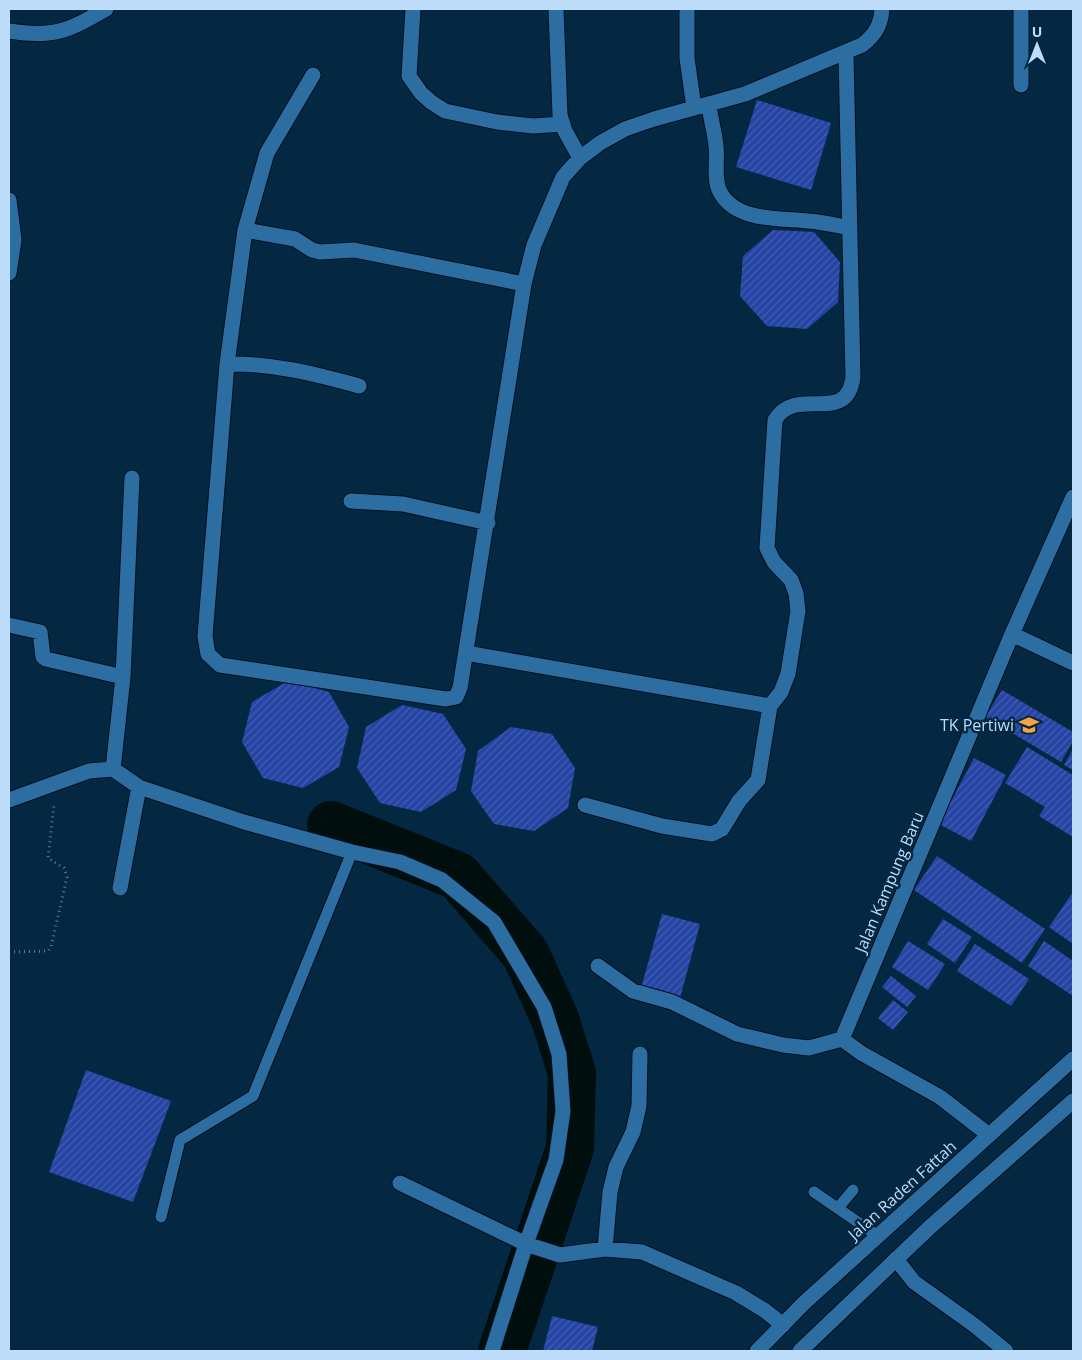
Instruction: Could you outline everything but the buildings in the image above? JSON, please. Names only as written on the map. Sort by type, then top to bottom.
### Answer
[{"type":"street","points":[[9,30],[31,34],[60,32],[106,9]]},
{"type":"street","points":[[413,9],[409,76],[421,94],[431,102],[444,111],[497,122],[533,126],[562,124]]},
{"type":"street","points":[[556,9],[560,115],[562,124],[580,158]]},
{"type":"street","points":[[688,9],[687,58],[701,106],[716,146],[716,180],[720,192],[727,200],[742,210],[757,216],[810,221],[850,228]]},
{"type":"street","points":[[313,75],[267,153],[245,230],[227,364],[204,636],[208,654],[220,665],[446,698],[456,697],[466,653],[488,523],[524,284],[534,245],[563,177],[580,158],[600,143],[625,129],[745,94],[846,54],[871,38],[882,22],[882,9]]},
{"type":"street","points":[[1021,9],[1022,85]]},
{"type":"street","points":[[585,806],[700,834],[712,834],[722,829],[739,801],[758,780],[770,706],[782,692],[788,674],[798,611],[796,593],[791,580],[774,562],[768,548],[775,420],[781,410],[789,405],[832,403],[843,399],[852,390],[846,54]]},
{"type":"street","points":[[9,200],[14,240],[9,273]]},
{"type":"street","points":[[245,230],[295,239],[312,250],[320,252],[354,250],[524,284]]},
{"type":"street","points":[[227,364],[248,364],[302,371],[358,386]]},
{"type":"street","points":[[113,769],[122,677],[132,478]]},
{"type":"street","name":"Jalan Kampung Baru","points":[[842,1039],[1012,634],[1073,497]]},
{"type":"street","points":[[351,501],[403,504],[488,523]]},
{"type":"street","points":[[9,626],[40,632],[43,657],[46,660],[122,677]]},
{"type":"street","points":[[1012,634],[1073,663]]},
{"type":"street","points":[[466,653],[770,706]]},
{"type":"street","points":[[9,800],[89,771],[113,769],[139,787],[244,822],[352,852],[400,862],[442,880],[494,922],[544,1007],[559,1054],[563,1111],[556,1160],[531,1245],[492,1351]]},
{"type":"street","points":[[120,888],[139,787]]},
{"type":"street","points":[[598,966],[633,991],[672,1002],[737,1034],[783,1045],[809,1048],[842,1039],[861,1053],[940,1097],[989,1135]]},
{"type":"street","points":[[605,1249],[610,1192],[616,1167],[633,1132],[639,1106],[640,1054]]},
{"type":"street","name":"Jalan Raden Fattah","points":[[757,1351],[783,1324],[878,1236],[1073,1059]]},
{"type":"street","points":[[800,1351],[896,1259],[1073,1102]]},
{"type":"street","points":[[400,1183],[531,1245],[560,1255],[605,1249],[642,1252],[736,1292],[783,1324]]},
{"type":"street","points":[[896,1259],[914,1282],[974,1324],[1006,1351]]},
{"type":"lane","points":[[161,1217],[180,1140],[236,1108],[253,1096],[352,852]]},
{"type":"lane","points":[[838,1208],[852,1190]]},
{"type":"lane","points":[[814,1192],[878,1236]]},
{"type":"path","points":[[9,952],[40,953],[48,952],[51,947],[67,877],[64,868],[48,858],[56,782]]},
{"type":"waterway","points":[[331,825],[458,876],[525,953],[555,1019],[572,1073],[570,1148],[502,1351]]},
{"type":"place","name":"TK Pertiwi","points":[[1029,725]]}]
